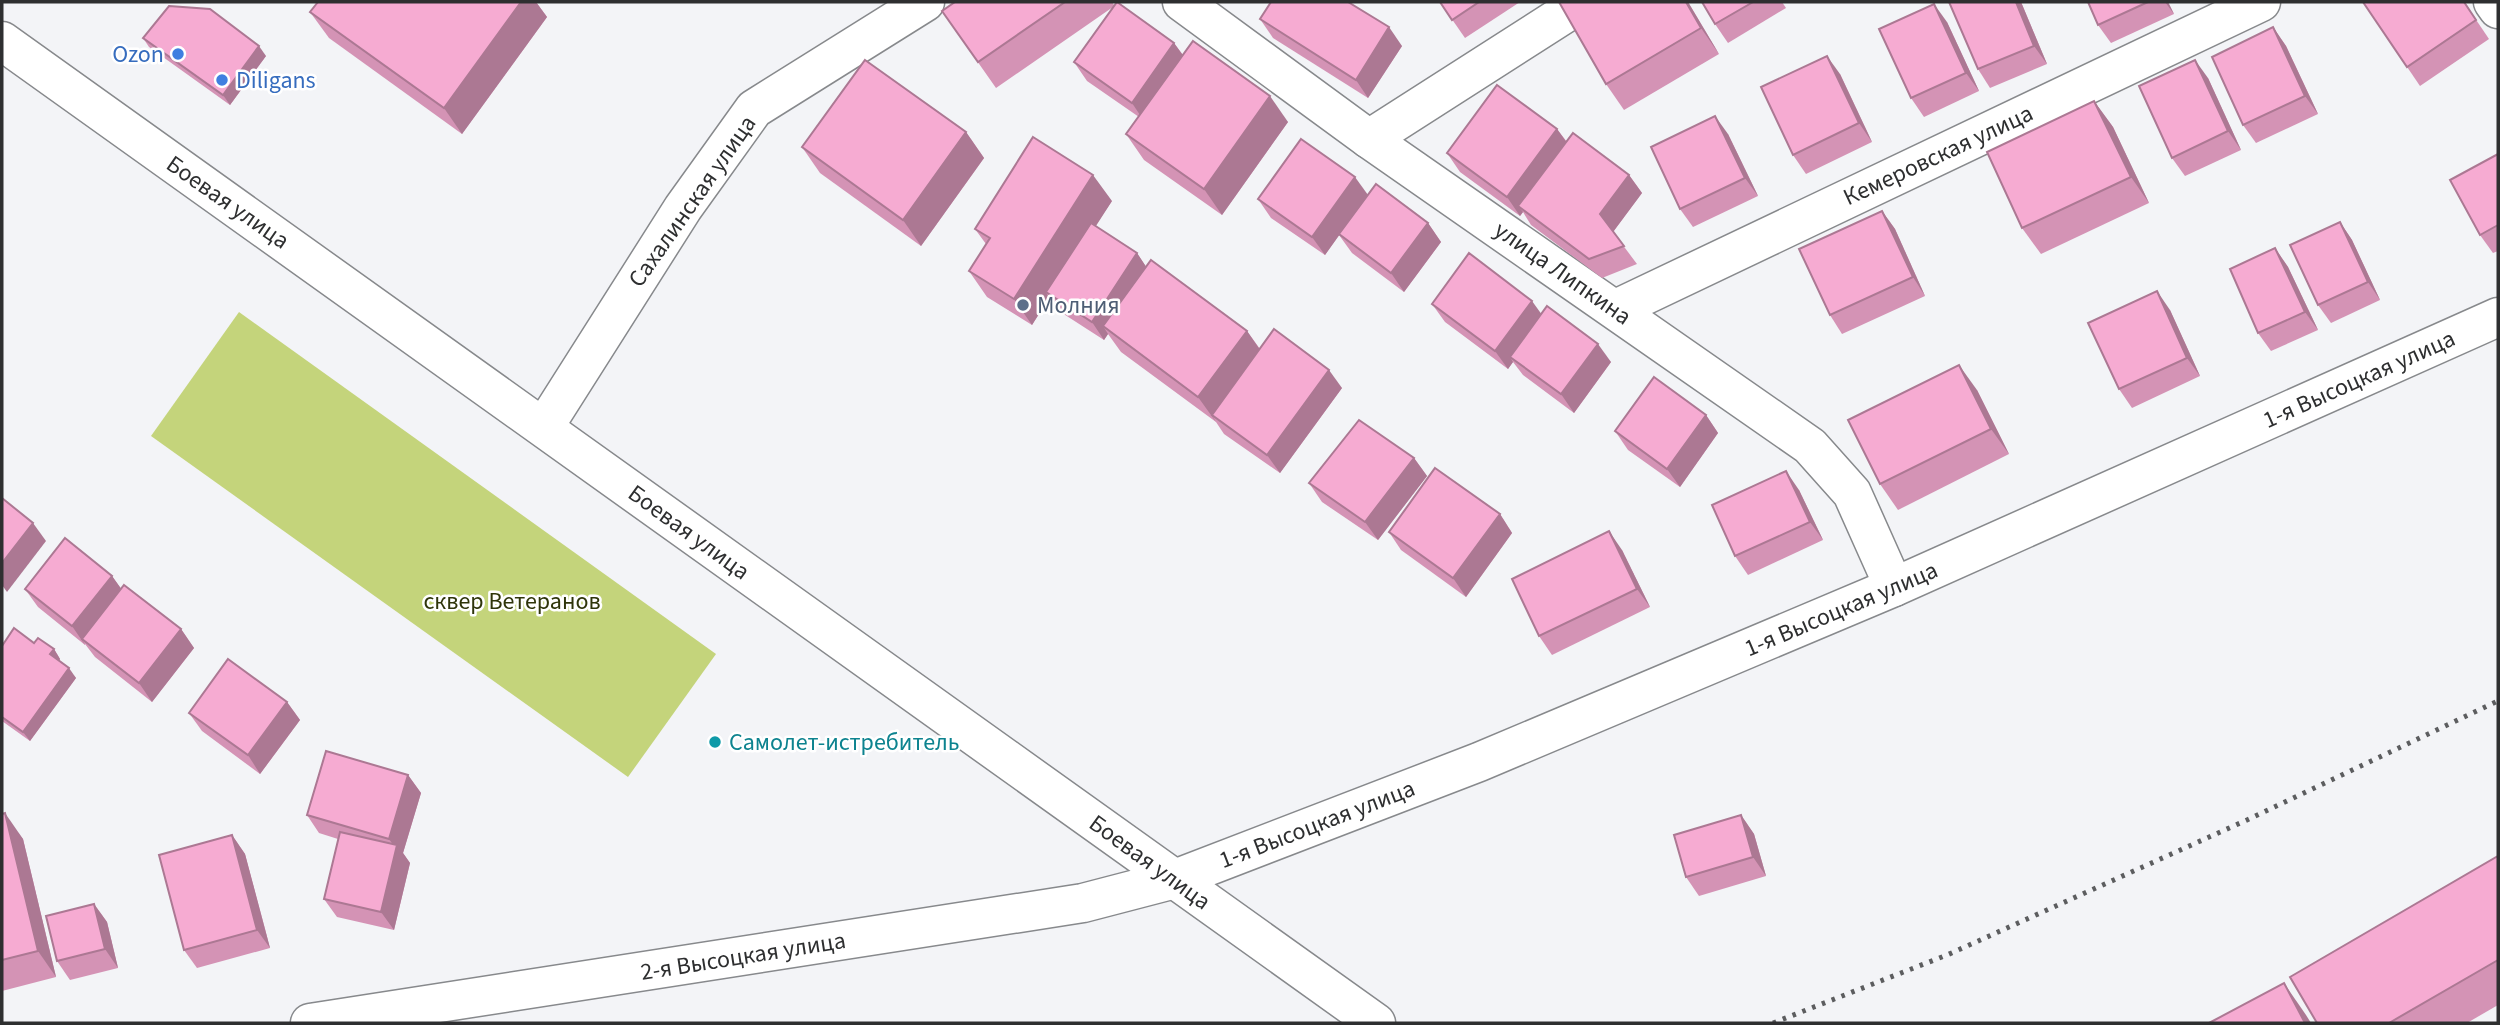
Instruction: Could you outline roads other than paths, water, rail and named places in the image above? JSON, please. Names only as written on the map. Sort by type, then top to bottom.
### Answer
[{"type":"street","name":"Сахалинская улица","points":[[544,427],[682,208],[754,109],[925,2]]},
{"type":"street","name":"улица Липкина","points":[[1182,2],[1369,139],[1810,446],[1852,493],[1894,587]]},
{"type":"street","points":[[1369,139],[1583,2]]},
{"type":"street","name":"Кемеровская улица","points":[[1616,309],[2261,2]]},
{"type":"street","points":[[2493,2],[2498,9]]},
{"type":"street","name":"Боевая улица","points":[[2,41],[1376,1023]]},
{"type":"street","name":"1-я Высоцкая улица","points":[[1175,879],[1479,762],[1894,587],[2498,317]]},
{"type":"street","name":"2-я Высоцкая улица","points":[[310,1023],[1083,903],[1175,879]]},
{"type":"railway","points":[[1773,1023],[1947,955],[2247,820],[2498,701]]},
{"type":"place","name":"Ozon","points":[[178,54]]},
{"type":"place","name":"Diligans","points":[[222,80]]},
{"type":"place","name":"Молния","points":[[1023,305]]},
{"type":"place","name":"Самолет-истребитель","points":[[715,742]]},
{"type":"park label","name":"сквер Ветеранов","points":[[512,601]]}]
